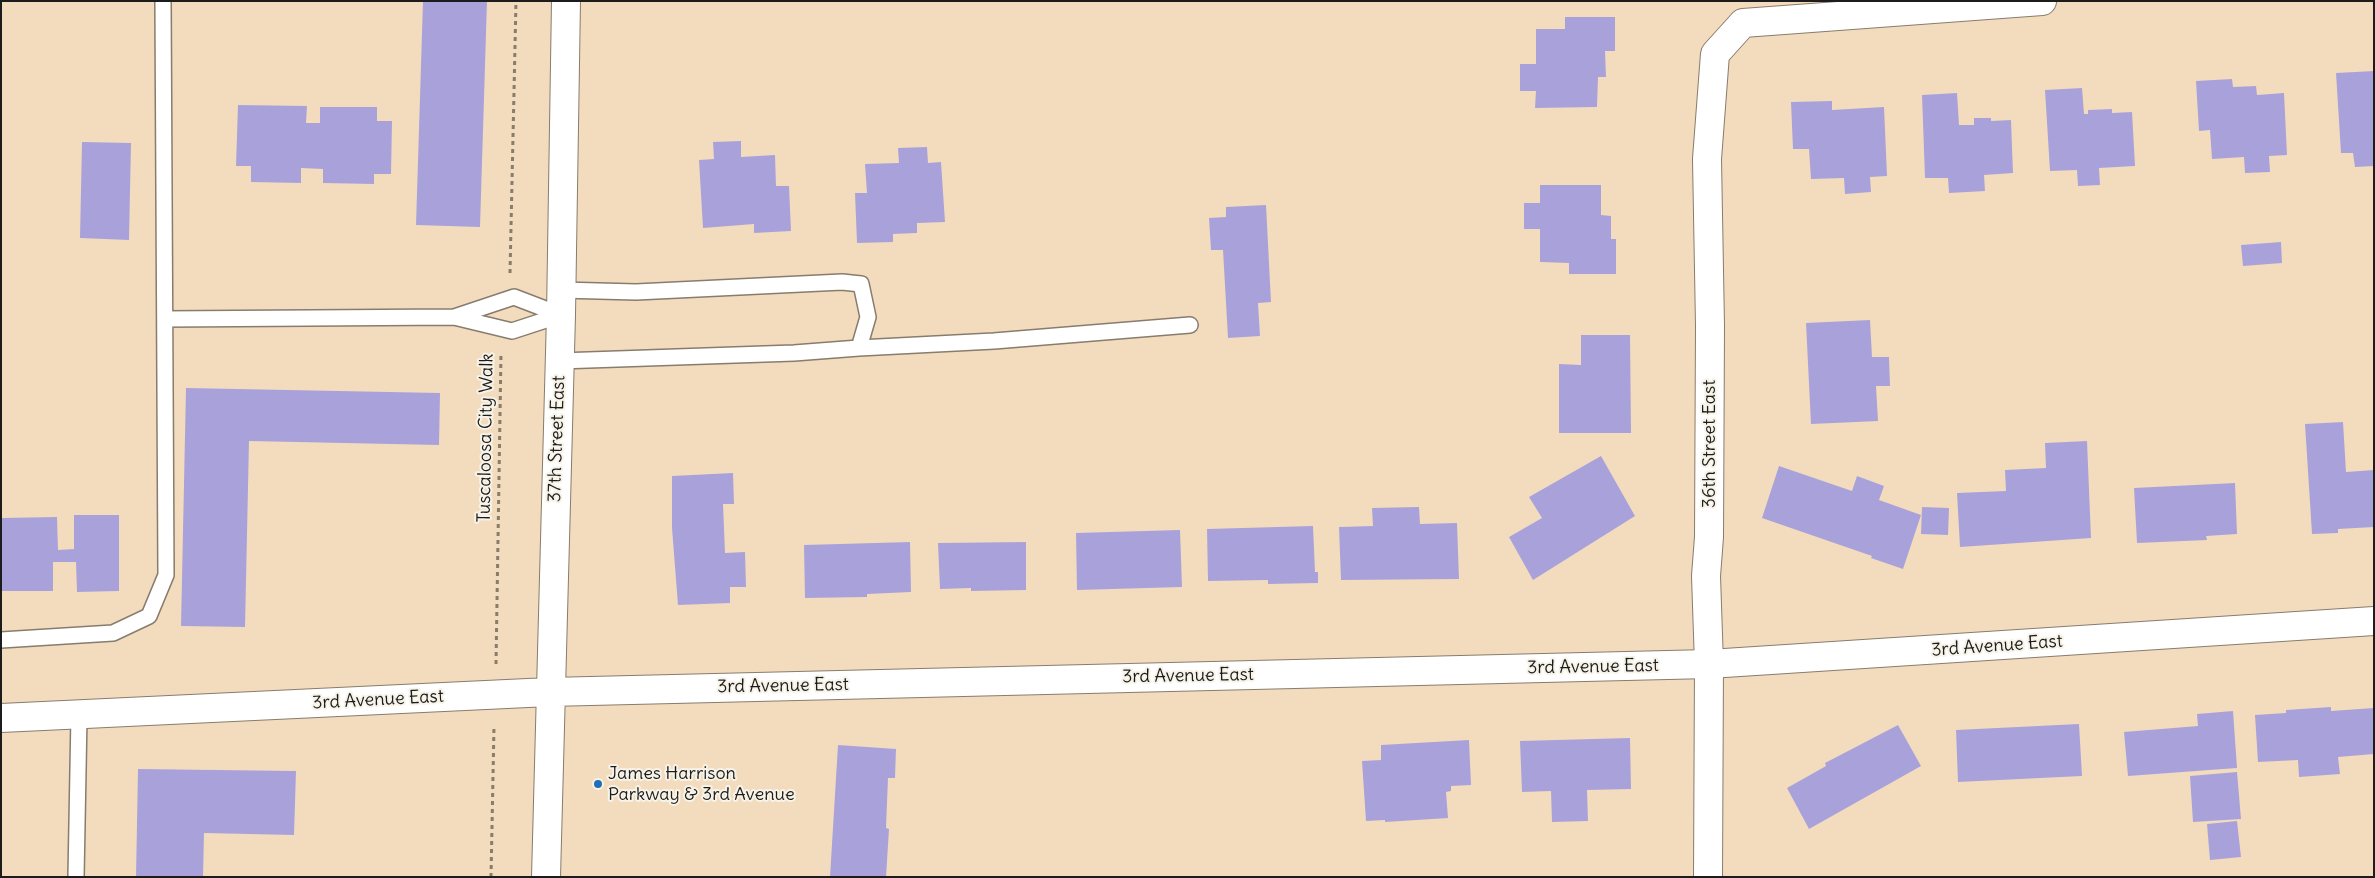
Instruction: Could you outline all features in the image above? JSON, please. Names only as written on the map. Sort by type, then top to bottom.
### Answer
[{"type":"street","name":"37th Street East","points":[[546,877],[549,692],[561,303],[566,1]]},
{"type":"street","name":"36th Street East","points":[[1708,877],[1709,664],[1706,576],[1709,537],[1710,326],[1707,159],[1714,54],[1743,23],[2042,1]]},
{"type":"street","name":"3rd Avenue East","points":[[1,718],[79,716],[549,692],[1709,664],[2374,621]]},
{"type":"lane","points":[[1,640],[113,633],[149,616],[166,574],[163,1]]},
{"type":"lane","points":[[454,317],[514,297],[561,303],[636,292],[842,282],[861,284],[868,317],[859,348]]},
{"type":"lane","points":[[164,319],[454,317],[512,331],[561,303]]},
{"type":"lane","points":[[559,361],[794,354],[859,348],[994,341],[1190,325]]},
{"type":"lane","points":[[76,877],[79,716]]},
{"type":"path","points":[[509,298],[516,1]]},
{"type":"path","name":"Tuscaloosa City Walk","points":[[491,877],[501,328]]},
{"type":"building","points":[[423,1],[487,1],[480,227],[416,225]]},
{"type":"building","points":[[1565,17],[1615,17],[1615,51],[1605,51],[1606,77],[1598,77],[1597,107],[1535,108],[1536,91],[1520,91],[1520,64],[1536,64],[1536,29],[1565,29]]},
{"type":"building","points":[[2374,71],[2374,166],[2355,167],[2353,153],[2341,153],[2336,73]]},
{"type":"building","points":[[2232,79],[2233,87],[2256,86],[2257,95],[2284,93],[2287,155],[2269,156],[2270,172],[2245,173],[2244,157],[2212,159],[2210,130],[2199,131],[2196,81]]},
{"type":"building","points":[[2082,88],[2084,114],[2088,114],[2088,110],[2112,109],[2112,113],[2132,112],[2135,166],[2099,168],[2100,185],[2078,186],[2077,170],[2050,171],[2045,90]]},
{"type":"building","points":[[1957,93],[1959,125],[1974,125],[1974,118],[1991,118],[1991,121],[2011,120],[2013,173],[1984,175],[1985,191],[1949,193],[1948,178],[1925,178],[1922,95]]},
{"type":"building","points":[[1832,101],[1832,110],[1884,107],[1887,176],[1870,177],[1871,192],[1845,194],[1844,178],[1811,179],[1809,149],[1793,149],[1791,102]]},
{"type":"building","points":[[238,105],[307,106],[306,123],[320,123],[320,107],[377,107],[377,121],[392,121],[391,174],[374,174],[374,184],[323,183],[323,169],[301,168],[301,183],[251,182],[251,166],[236,166]]},
{"type":"building","points":[[741,141],[741,157],[775,155],[776,186],[789,186],[791,231],[754,233],[754,224],[703,228],[699,160],[714,159],[713,142]]},
{"type":"building","points":[[82,142],[131,143],[129,240],[80,238]]},
{"type":"building","points":[[927,147],[928,163],[941,162],[945,222],[917,223],[917,233],[893,234],[893,242],[857,243],[855,193],[867,193],[865,164],[899,163],[898,148]]},
{"type":"building","points":[[1540,185],[1601,185],[1601,215],[1611,216],[1611,239],[1616,239],[1616,274],[1569,274],[1569,263],[1540,262],[1540,229],[1524,229],[1524,203],[1540,203]]},
{"type":"building","points":[[1266,205],[1271,302],[1258,303],[1260,336],[1228,338],[1223,250],[1211,250],[1209,218],[1226,217],[1226,207]]},
{"type":"building","points":[[2281,242],[2282,263],[2243,266],[2241,245]]},
{"type":"building","points":[[1870,320],[1872,357],[1889,357],[1890,386],[1876,386],[1878,421],[1811,424],[1806,323]]},
{"type":"building","points":[[1581,335],[1630,335],[1631,433],[1559,433],[1559,364],[1581,365]]},
{"type":"building","points":[[186,388],[440,393],[439,445],[249,441],[245,627],[181,626]]},
{"type":"building","points":[[2343,422],[2346,472],[2374,470],[2374,527],[2338,529],[2338,533],[2312,534],[2305,424]]},
{"type":"building","points":[[2087,441],[2091,538],[1960,547],[1957,493],[2006,491],[2005,470],[2046,468],[2045,443]]},
{"type":"building","points":[[1601,456],[1635,516],[1533,580],[1509,537],[1542,518],[1529,497]]},
{"type":"building","points":[[1779,466],[1852,491],[1857,476],[1884,486],[1879,500],[1921,515],[1903,569],[1871,558],[1872,556],[1762,518]]},
{"type":"building","points":[[733,473],[734,504],[723,504],[725,553],[745,552],[746,587],[730,587],[730,603],[678,605],[672,528],[672,476]]},
{"type":"building","points":[[2235,483],[2237,534],[2206,536],[2207,540],[2137,543],[2134,488]]},
{"type":"building","points":[[1419,507],[1420,524],[1457,523],[1459,579],[1341,580],[1339,527],[1373,526],[1372,508]]},
{"type":"building","points":[[1922,507],[1949,508],[1948,535],[1921,534]]},
{"type":"building","points":[[74,515],[119,515],[119,591],[77,592],[76,562],[53,562],[53,591],[1,591],[1,518],[57,517],[58,550],[74,549]]},
{"type":"building","points":[[1313,526],[1315,572],[1318,572],[1318,583],[1268,584],[1268,580],[1208,581],[1207,529]]},
{"type":"building","points":[[1180,530],[1182,587],[1077,590],[1076,533]]},
{"type":"building","points":[[910,542],[911,592],[867,594],[867,597],[805,598],[804,545]]},
{"type":"building","points":[[1026,542],[1026,590],[971,591],[971,588],[940,589],[938,543]]},
{"type":"building","points":[[2331,707],[2331,711],[2374,708],[2374,754],[2338,757],[2340,774],[2299,777],[2298,760],[2258,762],[2255,715],[2286,713],[2286,710]]},
{"type":"building","points":[[2233,711],[2237,768],[2128,776],[2124,732],[2198,726],[2197,714]]},
{"type":"building","points":[[2079,724],[2082,776],[1958,782],[1956,730]]},
{"type":"building","points":[[1898,725],[1921,766],[1809,829],[1787,788],[1826,766],[1825,763]]},
{"type":"building","points":[[1630,738],[1631,789],[1587,790],[1588,821],[1552,822],[1551,791],[1522,792],[1520,741]]},
{"type":"building","points":[[1469,740],[1471,785],[1451,786],[1451,791],[1446,792],[1448,818],[1385,822],[1385,820],[1366,821],[1362,761],[1381,760],[1381,745]]},
{"type":"building","points":[[838,745],[896,749],[895,778],[888,778],[886,828],[889,829],[886,877],[830,877]]},
{"type":"building","points":[[138,769],[296,771],[294,835],[204,833],[203,877],[136,877]]},
{"type":"building","points":[[2237,772],[2241,819],[2193,822],[2190,776]]},
{"type":"building","points":[[2237,821],[2241,857],[2210,860],[2207,824]]},
{"type":"place","name":"James Harrison Parkway & 3rd Avenue","points":[[598,784]]}]
